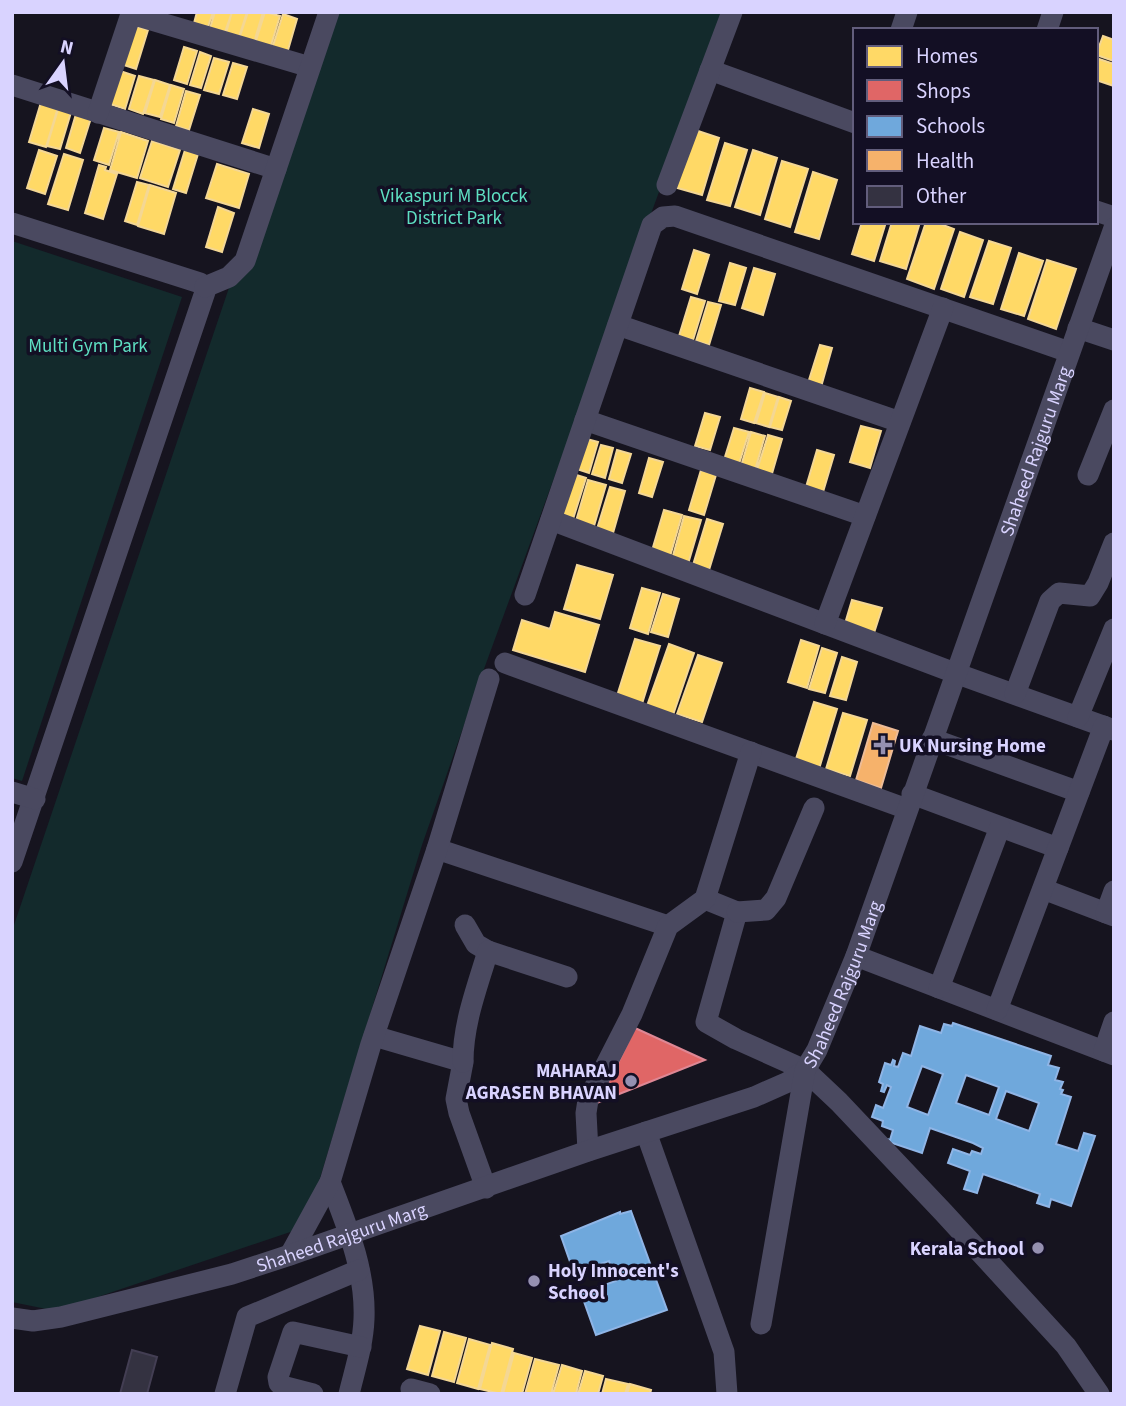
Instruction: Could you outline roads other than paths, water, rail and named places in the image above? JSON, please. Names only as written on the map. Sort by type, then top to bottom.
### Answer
[{"type":"street","points":[[205,287],[229,277],[245,261],[329,12]]},
{"type":"street","points":[[667,185],[732,12]]},
{"type":"street","points":[[99,113],[131,13],[310,67]]},
{"type":"street","points":[[710,70],[853,122]]},
{"type":"street","points":[[12,85],[276,169]]},
{"type":"street","points":[[525,595],[652,225],[663,217],[675,216],[1069,352]]},
{"type":"street","points":[[12,223],[194,281],[205,287]]},
{"type":"street","name":"Shaheed Rajguru Marg","points":[[12,1318],[33,1321],[61,1317],[232,1274],[351,1236],[588,1151],[754,1097],[788,1082],[805,1070],[817,1050],[856,956],[1114,228]]},
{"type":"street","points":[[12,862],[205,287]]},
{"type":"street","points":[[825,624],[943,308]]},
{"type":"street","points":[[618,325],[900,422]]},
{"type":"street","points":[[1078,328],[1114,340]]},
{"type":"street","points":[[1088,475],[1114,410]]},
{"type":"street","points":[[585,420],[865,516]]},
{"type":"street","points":[[551,520],[1109,728],[1079,792],[997,1010]]},
{"type":"street","points":[[1015,694],[1050,601],[1059,593],[1090,596],[1114,543]]},
{"type":"street","points":[[1078,717],[1114,629]]},
{"type":"street","points":[[505,663],[751,752],[1000,827],[1058,848]]},
{"type":"street","points":[[290,1255],[330,1182],[489,679]]},
{"type":"street","points":[[932,739],[1079,792]]},
{"type":"street","points":[[588,1151],[588,1100],[632,1014],[668,926],[705,899],[751,752]]},
{"type":"street","points":[[12,792],[35,799]]},
{"type":"street","points":[[705,899],[737,912],[766,910],[776,898],[814,808]]},
{"type":"street","points":[[939,988],[1000,827]]},
{"type":"street","points":[[437,849],[668,926]]},
{"type":"street","points":[[1043,889],[1110,914],[1114,891]]},
{"type":"street","points":[[737,912],[706,1022],[736,1039],[805,1070],[839,1102],[1066,1346],[1099,1394]]},
{"type":"street","points":[[465,925],[476,944],[488,951],[567,977]]},
{"type":"street","points":[[486,1188],[456,1099],[463,1062],[463,1039],[488,951]]},
{"type":"street","points":[[856,956],[1109,1053],[1114,1022]]},
{"type":"street","points":[[374,1036],[463,1062]]},
{"type":"street","points":[[761,1324],[805,1070]]},
{"type":"street","points":[[646,1132],[724,1352],[727,1394]]},
{"type":"street","points":[[330,1182],[351,1236],[364,1300],[361,1347],[349,1394]]},
{"type":"street","points":[[225,1394],[247,1317],[359,1270]]},
{"type":"street","points":[[313,1394],[279,1383],[278,1377],[293,1332],[361,1347]]},
{"type":"place","name":"UK Nursing Home","points":[[883,745]]},
{"type":"place","name":"MAHARAJ AGRASEN BHAVAN","points":[[631,1081]]},
{"type":"place","name":"Kerala School","points":[[1038,1248]]},
{"type":"place","name":"Holy Innocent's School","points":[[534,1281]]},
{"type":"park label","name":"Vikaspuri M Blocck District Park","points":[[454,206]]},
{"type":"park label","name":"Multi Gym Park","points":[[88,345]]}]
